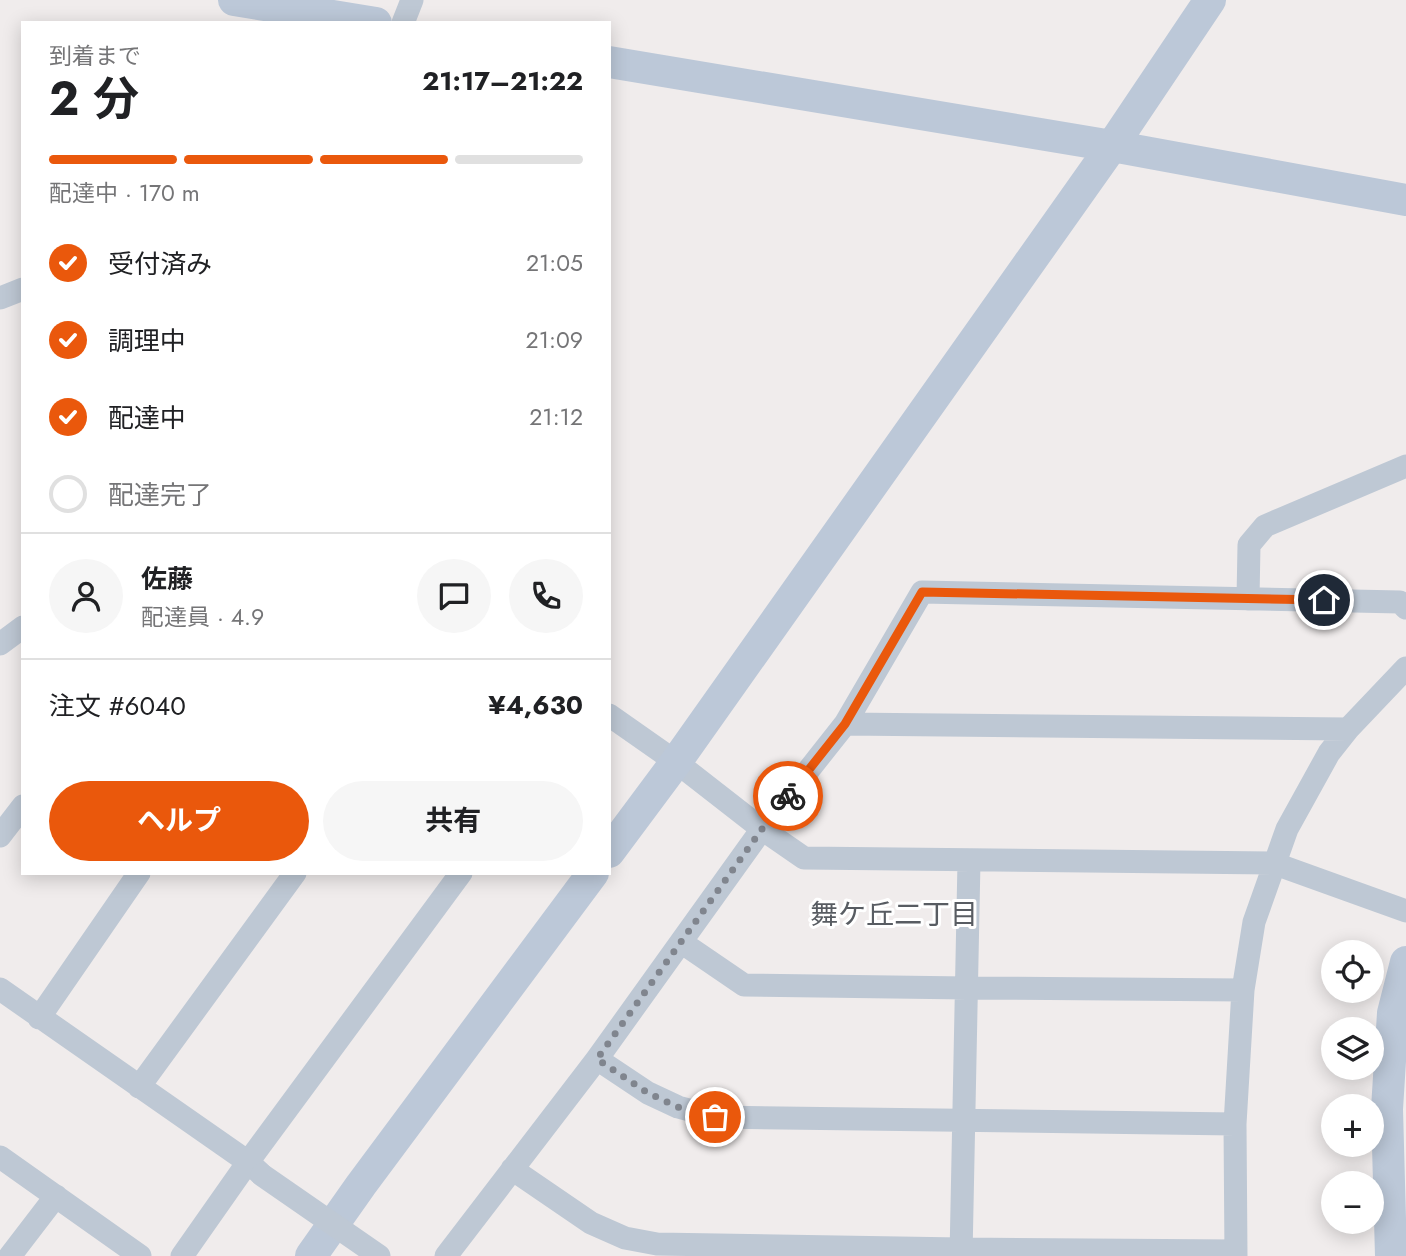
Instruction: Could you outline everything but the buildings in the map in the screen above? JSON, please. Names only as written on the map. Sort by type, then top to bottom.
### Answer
[{"type":"street","points":[[234,0],[364,21]]},
{"type":"street","points":[[404,21],[412,0]]},
{"type":"street","points":[[611,849],[676,762],[1112,146],[1210,0]]},
{"type":"street","points":[[611,62],[1112,146],[1406,200]]},
{"type":"street","points":[[0,298],[21,290]]},
{"type":"street","points":[[1248,599],[1249,545],[1265,526],[1406,466]]},
{"type":"street","points":[[446,1256],[597,1059],[762,829],[845,724],[922,592],[1400,602],[1406,608]]},
{"type":"street","points":[[0,644],[21,628]]},
{"type":"street","points":[[512,1169],[591,1223],[625,1238],[657,1244],[961,1252],[1236,1253],[1235,1124],[1242,990],[1254,922],[1287,829],[1329,753],[1406,668]]},
{"type":"street","points":[[611,716],[804,858],[1273,863],[1406,911]]},
{"type":"street","points":[[845,724],[1348,729]]},
{"type":"street","points":[[1,832],[21,808]]},
{"type":"street","points":[[961,1252],[969,861]]},
{"type":"street","points":[[39,1018],[138,875]]},
{"type":"street","points":[[139,1087],[294,875]]},
{"type":"street","points":[[182,1256],[255,1169],[460,875]]},
{"type":"street","points":[[311,1256],[592,875]]},
{"type":"street","points":[[681,942],[744,985],[1242,990]]},
{"type":"street","points":[[1391,1256],[1387,1109],[1393,1013],[1406,962]]},
{"type":"street","points":[[0,989],[379,1256]]},
{"type":"street","points":[[597,1059],[648,1093],[678,1107],[715,1117],[1235,1124]]},
{"type":"street","points":[[0,1157],[140,1256]]},
{"type":"street","points":[[10,1256],[56,1196]]},
{"type":"way so far","points":[[715,1117],[678,1107],[648,1093],[597,1059],[788,796]]},
{"type":"district","name":"舞ケ丘二丁目","points":[[894,914]]},
{"type":"route","points":[[788,796],[845,724],[922,592],[1324,600]]}]
